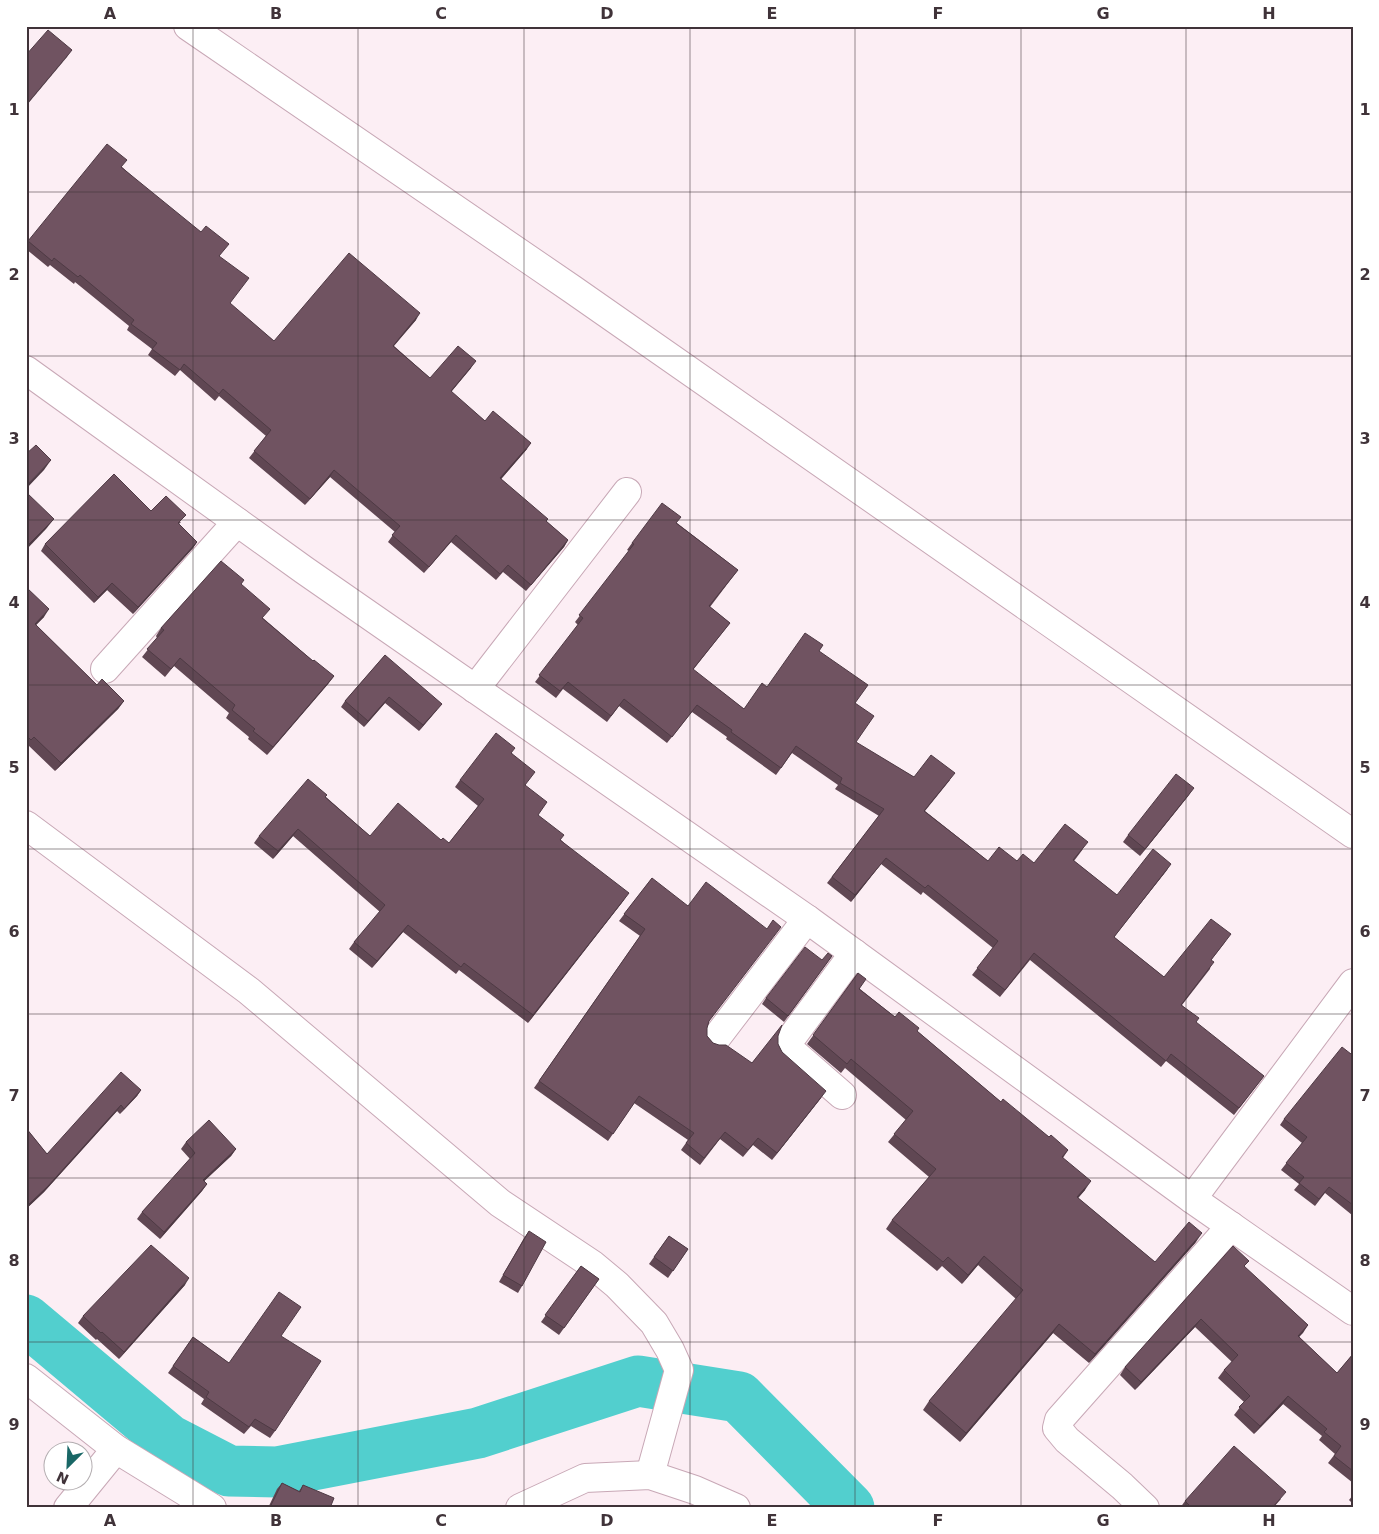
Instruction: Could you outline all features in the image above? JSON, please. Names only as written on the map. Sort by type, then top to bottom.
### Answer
[{"type":"street","points":[[188,26],[563,283],[1353,834]]},
{"type":"street","points":[[26,370],[237,522],[807,919],[1192,1199],[1353,1311]]},
{"type":"street","points":[[475,689],[627,492]]},
{"type":"street","points":[[105,669],[237,522]]},
{"type":"street","points":[[26,825],[249,992],[500,1203],[593,1265],[617,1285],[654,1324],[680,1370],[650,1475]]},
{"type":"street","points":[[717,1037],[807,919]]},
{"type":"street","points":[[842,1096],[788,1048],[792,1037],[854,953]]},
{"type":"street","points":[[1192,1199],[1353,983]]},
{"type":"street","points":[[1145,1508],[1067,1440],[1057,1428],[1059,1420],[1231,1226]]},
{"type":"street","points":[[26,1378],[116,1449],[212,1508]]},
{"type":"street","points":[[68,1508],[116,1449]]},
{"type":"street","points":[[520,1508],[585,1478],[650,1475],[695,1490],[736,1508]]},
{"type":"building","points":[[48,30],[72,50],[26,105],[26,55]]},
{"type":"building","points":[[107,144],[127,160],[121,167],[201,232],[206,226],[229,244],[219,256],[249,278],[230,303],[274,341],[349,253],[420,313],[393,346],[430,378],[458,346],[476,361],[451,391],[485,421],[493,411],[531,443],[500,478],[548,519],[546,521],[568,540],[531,585],[508,565],[500,574],[456,535],[429,567],[392,535],[400,526],[334,470],[310,499],[254,451],[271,430],[223,389],[219,394],[184,364],[180,370],[152,349],[157,343],[131,324],[134,320],[80,275],[78,277],[54,258],[52,261],[28,241]]},
{"type":"building","points":[[36,445],[51,460],[26,486],[26,454]]},
{"type":"building","points":[[114,474],[151,511],[166,496],[186,515],[178,523],[197,542],[138,607],[112,583],[98,597],[45,544]]},
{"type":"building","points":[[26,492],[54,519],[26,547]]},
{"type":"building","points":[[662,503],[681,517],[676,523],[738,570],[709,606],[730,623],[693,669],[744,709],[762,683],[767,687],[805,633],[823,645],[819,651],[868,685],[855,703],[874,716],[856,742],[914,777],[931,755],[955,773],[924,811],[988,861],[999,847],[1017,861],[1023,854],[1034,863],[1065,824],[1088,842],[1073,860],[1117,895],[1153,849],[1171,864],[1114,937],[1164,977],[1211,919],[1231,934],[1211,960],[1214,962],[1181,1005],[1199,1018],[1196,1022],[1264,1076],[1239,1108],[1171,1054],[1166,1061],[1034,953],[1005,990],[977,968],[998,941],[928,885],[925,888],[886,858],[855,895],[832,877],[884,809],[840,783],[842,778],[796,746],[781,768],[697,705],[672,737],[624,699],[611,716],[568,682],[560,691],[539,675],[583,618],[579,615],[634,544],[632,543]]},
{"type":"building","points":[[221,561],[244,580],[241,584],[270,609],[262,618],[334,676],[273,747],[253,731],[255,729],[232,710],[235,705],[180,658],[171,669],[147,649],[164,630],[161,628]]},
{"type":"building","points":[[26,587],[49,609],[35,624],[97,685],[102,679],[124,701],[61,763],[34,737],[31,740],[26,735]]},
{"type":"building","points":[[385,655],[442,704],[423,725],[389,697],[368,721],[345,701]]},
{"type":"building","points":[[496,733],[515,748],[511,753],[535,772],[525,785],[547,802],[538,815],[564,835],[560,840],[629,893],[533,1015],[464,963],[461,967],[408,925],[377,961],[354,942],[385,905],[298,829],[278,851],[259,836],[308,779],[327,795],[325,797],[370,836],[398,803],[441,840],[443,838],[449,843],[484,799],[460,780]]},
{"type":"building","points":[[1176,774],[1194,788],[1145,849],[1128,835]]},
{"type":"building","points":[[652,878],[688,906],[706,882],[767,929],[773,920],[781,927],[709,1021],[707,1028],[707,1036],[713,1043],[726,1045],[752,1063],[782,1025],[778,1036],[778,1044],[782,1052],[826,1091],[777,1153],[758,1138],[748,1150],[725,1132],[704,1158],[686,1143],[694,1133],[639,1096],[613,1134],[539,1081],[645,929],[624,914]]},
{"type":"building","points":[[805,947],[822,960],[828,953],[832,956],[788,1016],[766,998]]},
{"type":"building","points":[[858,973],[866,979],[859,989],[895,1017],[899,1012],[919,1028],[917,1031],[1001,1102],[1003,1099],[1049,1137],[1051,1135],[1068,1150],[1062,1157],[1091,1181],[1077,1197],[1155,1262],[1189,1222],[1202,1233],[1095,1354],[1059,1324],[966,1433],[929,1401],[1023,1290],[984,1256],[968,1275],[948,1257],[943,1262],[892,1220],[936,1169],[894,1134],[913,1111],[851,1059],[847,1064],[813,1035]]},
{"type":"building","points":[[1342,1047],[1351,1054],[1353,1051],[1353,1205],[1329,1187],[1319,1199],[1299,1183],[1304,1177],[1286,1163],[1307,1137],[1284,1119]]},
{"type":"building","points":[[121,1072],[141,1090],[124,1109],[121,1105],[48,1186],[26,1207],[26,1128],[47,1154]]},
{"type":"building","points":[[209,1120],[236,1149],[203,1180],[207,1184],[164,1232],[142,1212],[195,1153],[186,1142]]},
{"type":"building","points":[[529,1231],[546,1242],[522,1286],[503,1275]]},
{"type":"building","points":[[669,1236],[688,1249],[673,1271],[654,1257]]},
{"type":"building","points":[[151,1245],[189,1278],[124,1352],[83,1316]]},
{"type":"building","points":[[1233,1246],[1249,1261],[1244,1266],[1308,1325],[1298,1336],[1337,1373],[1353,1354],[1353,1471],[1334,1456],[1341,1446],[1324,1432],[1327,1429],[1288,1396],[1260,1426],[1239,1407],[1250,1396],[1224,1370],[1238,1355],[1201,1319],[1141,1382],[1125,1367]]},
{"type":"building","points":[[581,1266],[599,1279],[564,1328],[545,1315]]},
{"type":"building","points":[[279,1292],[301,1307],[281,1336],[321,1361],[275,1431],[255,1419],[249,1427],[206,1397],[209,1392],[173,1366],[193,1337],[229,1363]]},
{"type":"building","points":[[1234,1446],[1286,1492],[1272,1508],[1192,1508],[1185,1501]]},
{"type":"building","points":[[282,1483],[300,1492],[303,1485],[334,1498],[330,1508],[279,1508],[271,1505]]},
{"type":"waterway","points":[[26,1320],[169,1440],[229,1471],[277,1472],[478,1433],[638,1381],[739,1397],[849,1508]]}]
